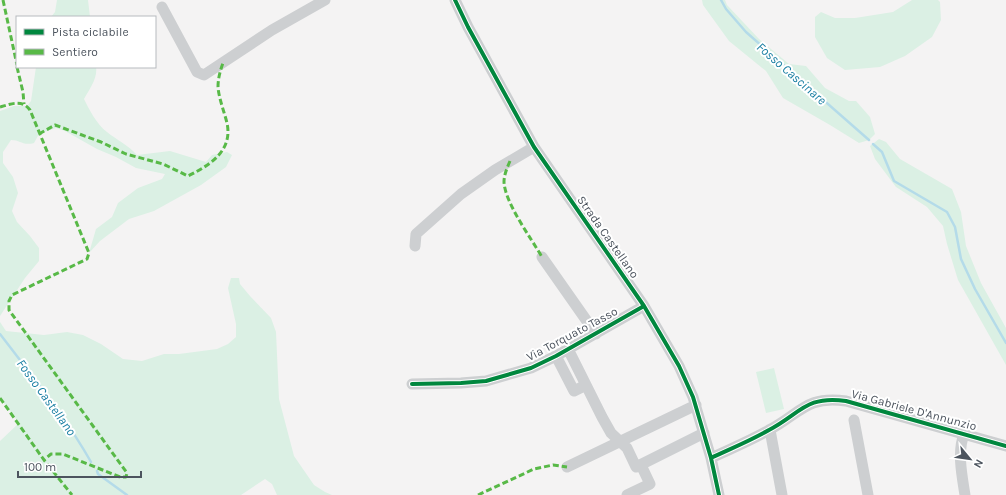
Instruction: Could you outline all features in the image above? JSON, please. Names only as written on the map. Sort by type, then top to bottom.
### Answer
[{"type":"street","points":[[162,7],[197,72],[204,75],[272,30],[325,0]]},
{"type":"street","name":"Strada Castellano","points":[[455,0],[468,27],[534,147],[644,306],[679,366],[696,405],[711,458],[719,495]]},
{"type":"street","points":[[415,246],[416,234],[461,194],[495,170],[534,147]]},
{"type":"street","points":[[542,257],[596,334]]},
{"type":"street","name":"Via Torquato Tasso","points":[[412,384],[486,381],[531,368],[556,356],[644,306]]},
{"type":"street","points":[[568,349],[611,433],[627,448],[636,467],[704,433]]},
{"type":"street","points":[[556,356],[574,391],[586,385]]},
{"type":"street","name":"Via Gabriele D'Annunzio","points":[[711,458],[770,430],[785,421],[804,406],[818,401],[833,399],[846,401],[1006,446]]},
{"type":"street","points":[[567,467],[696,405]]},
{"type":"street","points":[[854,420],[868,495]]},
{"type":"street","points":[[770,430],[782,495]]},
{"type":"street","points":[[964,434],[961,443],[962,479],[965,495]]},
{"type":"street","points":[[627,495],[650,484],[641,464]]},
{"type":"green space","points":[[57,0],[88,0],[90,16],[52,16],[55,12]]},
{"type":"green space","points":[[702,0],[725,0],[727,5],[759,39],[789,64],[806,66],[825,88],[849,101],[856,101],[870,117],[875,134],[869,140],[859,143],[783,98],[766,71],[729,41],[703,5]]},
{"type":"green space","points":[[912,0],[938,0],[940,2],[941,20],[932,37],[905,56],[880,67],[845,70],[827,58],[815,37],[815,17],[821,12],[835,18],[855,18],[893,12]]},
{"type":"green space","points":[[36,68],[96,68],[96,75],[91,88],[84,99],[103,129],[130,148],[137,155],[170,151],[206,162],[212,155],[227,152],[232,155],[226,167],[201,185],[154,211],[129,219],[100,241],[89,253],[96,229],[112,217],[118,203],[138,188],[162,179],[165,174],[136,168],[65,131],[56,128],[39,134],[34,143],[27,144],[11,140],[3,152],[3,163],[13,177],[18,193],[12,211],[17,222],[39,248],[39,261],[25,278],[0,316],[0,111],[14,106],[27,106],[31,101]]},
{"type":"green space","points":[[879,139],[886,142],[900,159],[952,189],[961,212],[966,246],[981,283],[1006,328],[1006,365],[958,280],[943,226],[927,207],[896,187],[875,159],[870,146]]},
{"type":"green space","points":[[231,278],[239,278],[240,284],[271,318],[276,332],[279,399],[294,456],[314,485],[332,495],[277,495],[272,484],[265,479],[241,495],[0,495],[0,441],[19,423],[0,398],[0,322],[6,331],[44,335],[67,332],[83,335],[101,344],[123,359],[142,361],[164,354],[179,354],[217,349],[228,344],[236,337],[236,324],[228,288]]},
{"type":"green space","points":[[774,368],[784,409],[766,413],[756,372]]},
{"type":"waterway","name":"Fosso Cascinare","points":[[721,0],[726,9],[746,32],[869,140]]},
{"type":"waterway","name":"Fosso Cascinare","points":[[873,144],[882,152],[894,181],[947,212],[955,227],[961,259],[975,289],[1006,343]]},
{"type":"waterway","name":"Fosso Castellano","points":[[0,334],[59,412],[91,462]]},
{"type":"waterway","name":"Fosso Castellano","points":[[97,471],[98,474],[127,495]]},
{"type":"marked path","points":[[3,0],[16,60]]},
{"type":"marked path","points":[[39,134],[55,125],[101,142],[126,154],[163,164],[188,176],[212,162],[227,142],[227,123],[220,100],[218,87],[219,75],[223,63]]},
{"type":"marked path","points":[[17,68],[23,92],[24,104]]},
{"type":"marked path","points":[[0,107],[20,103],[30,110],[89,253],[87,259],[12,295],[9,301],[9,310],[127,473],[126,477],[120,477],[63,454],[51,454],[44,460]]},
{"type":"marked path","points":[[510,161],[504,182],[505,190],[525,230],[542,257]]},
{"type":"marked path","points":[[0,398],[44,460],[72,495]]},
{"type":"marked path","points":[[478,495],[534,469],[553,465],[567,467]]},
{"type":"cycle path","points":[[455,0],[468,27],[534,147],[644,306],[679,366],[693,397],[711,458],[719,495]]},
{"type":"cycle path","points":[[412,384],[486,381],[531,368],[556,356],[644,306]]},
{"type":"cycle path","points":[[711,458],[762,434],[812,403],[832,400],[846,401],[1006,446]]}]
